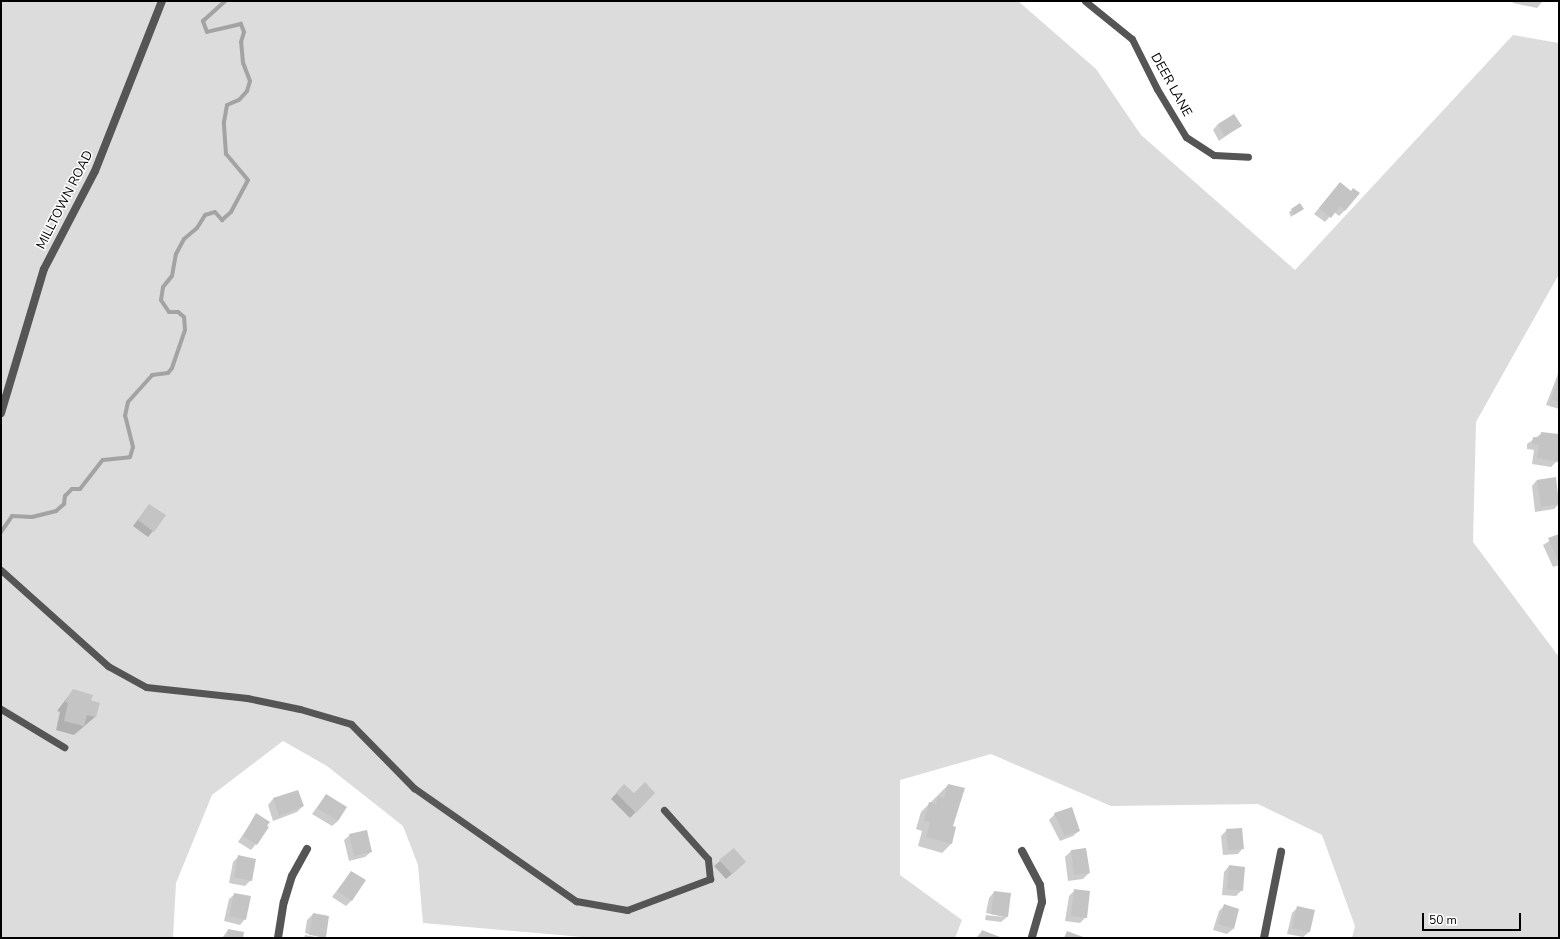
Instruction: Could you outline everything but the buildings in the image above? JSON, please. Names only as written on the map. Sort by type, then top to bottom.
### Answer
[{"type":"street","name":"MILLTOWN ROAD","points":[[1,413],[44,269],[95,171],[162,1]]},
{"type":"street","points":[[278,938],[284,902],[292,876],[307,849]]},
{"type":"street","points":[[1022,850],[1040,885],[1042,902],[1032,938]]},
{"type":"street","points":[[1264,938],[1281,852]]},
{"type":"lane","name":"DEER LANE","points":[[1085,1],[1132,39],[1158,89],[1186,137],[1214,155],[1248,157]]},
{"type":"lane","points":[[1,570],[108,666],[146,687],[247,698],[300,709],[351,724],[414,788],[576,901],[627,910],[710,879],[708,859],[664,810]]},
{"type":"lane","points":[[2,710],[64,747]]},
{"type":"shaded area","points":[[1,1],[1018,1],[1096,69],[1141,135],[1295,270],[1513,35],[1559,43],[1559,274],[1476,422],[1473,542],[1559,657],[1559,938],[1352,938],[1355,926],[1322,835],[1258,804],[1111,806],[991,754],[900,780],[900,875],[962,920],[955,938],[593,938],[423,923],[418,865],[403,826],[327,766],[283,741],[212,795],[176,883],[173,938],[1,938]]},
{"type":"waterway","points":[[1,532],[12,516],[32,517],[56,511],[64,504],[65,496],[72,489],[80,489],[103,460],[130,457],[133,447],[125,416],[128,402],[152,375],[168,373],[172,368],[185,330],[184,317],[178,312],[169,312],[161,300],[163,287],[172,276],[176,254],[184,239],[197,228],[205,215],[215,212],[222,220],[231,212],[248,180],[226,154],[224,122],[227,105],[239,100],[247,91],[250,81],[243,63],[241,42],[244,32],[241,24],[207,32],[203,21],[225,1]]}]
